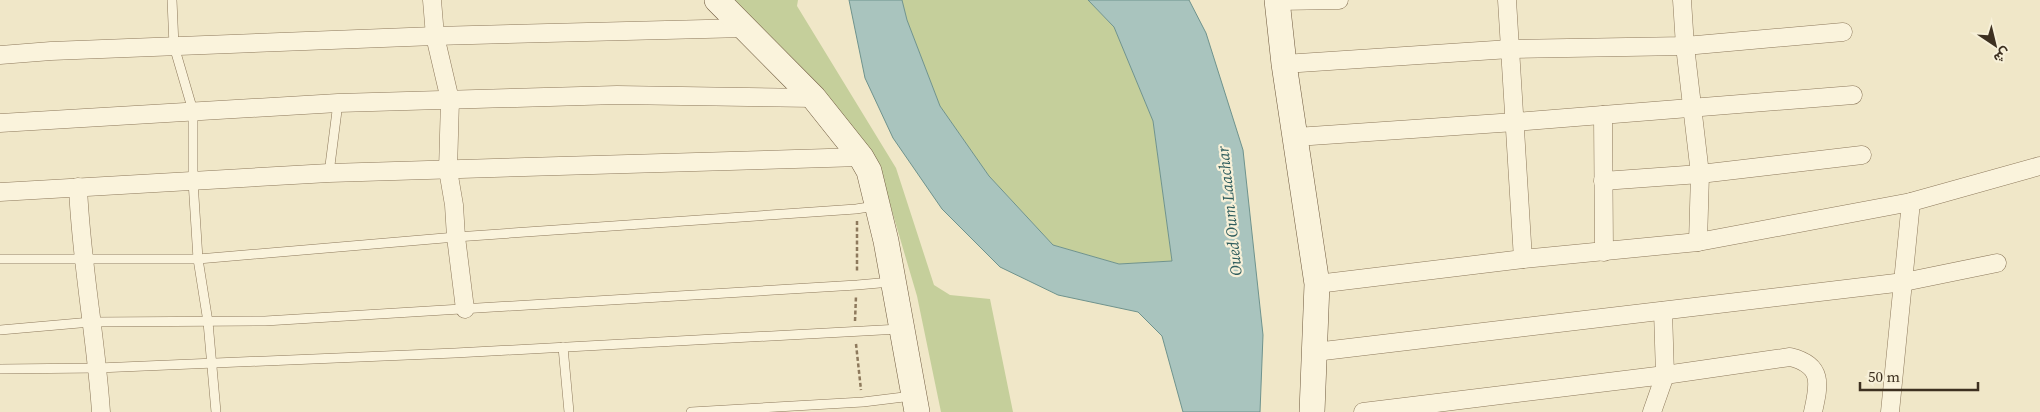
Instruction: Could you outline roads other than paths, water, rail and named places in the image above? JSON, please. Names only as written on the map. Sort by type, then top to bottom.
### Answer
[{"type":"main road","points":[[717,0],[814,98],[861,157],[869,171],[867,207],[894,281],[916,404]]},
{"type":"main road","points":[[1277,1],[1284,64],[1317,284],[1312,412]]},
{"type":"street","points":[[432,0],[435,36],[450,100],[448,170],[454,205],[465,309]]},
{"type":"street","points":[[1277,1],[1339,0]]},
{"type":"street","points":[[1507,0],[1523,259]]},
{"type":"street","points":[[1682,0],[1685,46],[1700,174],[1698,242]]},
{"type":"street","points":[[0,55],[51,51],[435,36],[745,28]]},
{"type":"street","points":[[1284,64],[1510,49],[1685,46],[1843,32]]},
{"type":"street","points":[[0,123],[338,103],[617,95],[814,98]]},
{"type":"street","points":[[1296,137],[1515,122],[1853,95]]},
{"type":"street","points":[[1603,115],[1604,252]]},
{"type":"street","points":[[1603,180],[1700,174],[1862,155]]},
{"type":"street","points":[[0,192],[329,173],[861,157]]},
{"type":"street","points":[[1317,284],[1523,259],[1698,242],[1911,202],[2040,166]]},
{"type":"street","points":[[78,187],[101,412]]},
{"type":"street","points":[[1890,412],[1911,202]]},
{"type":"street","points":[[1315,352],[1904,282],[1997,263]]},
{"type":"street","points":[[1652,412],[1665,375],[1663,311]]},
{"type":"street","points":[[1363,412],[1444,407],[1790,358],[1800,360],[1817,374],[1819,385],[1813,412]]},
{"type":"lane","points":[[172,0],[174,46],[192,111],[193,181],[198,259],[208,322],[216,412]]},
{"type":"lane","points":[[329,173],[338,103]]},
{"type":"lane","points":[[0,259],[198,259],[456,237],[867,207]]},
{"type":"lane","points":[[0,330],[92,322],[265,321],[857,285],[894,281]]},
{"type":"lane","points":[[0,369],[211,364],[563,348],[902,329]]},
{"type":"lane","points":[[563,348],[569,412]]},
{"type":"lane","points":[[690,412],[863,402],[916,404]]},
{"type":"water","name":"Oued Oum Laachar","points":[[849,0],[902,0],[907,20],[940,106],[989,176],[1053,245],[1119,264],[1172,261],[1153,121],[1114,27],[1088,0],[1189,0],[1206,33],[1243,150],[1263,335],[1260,412],[1183,412],[1162,336],[1138,312],[1058,295],[1000,267],[942,209],[893,138],[865,78]]}]
